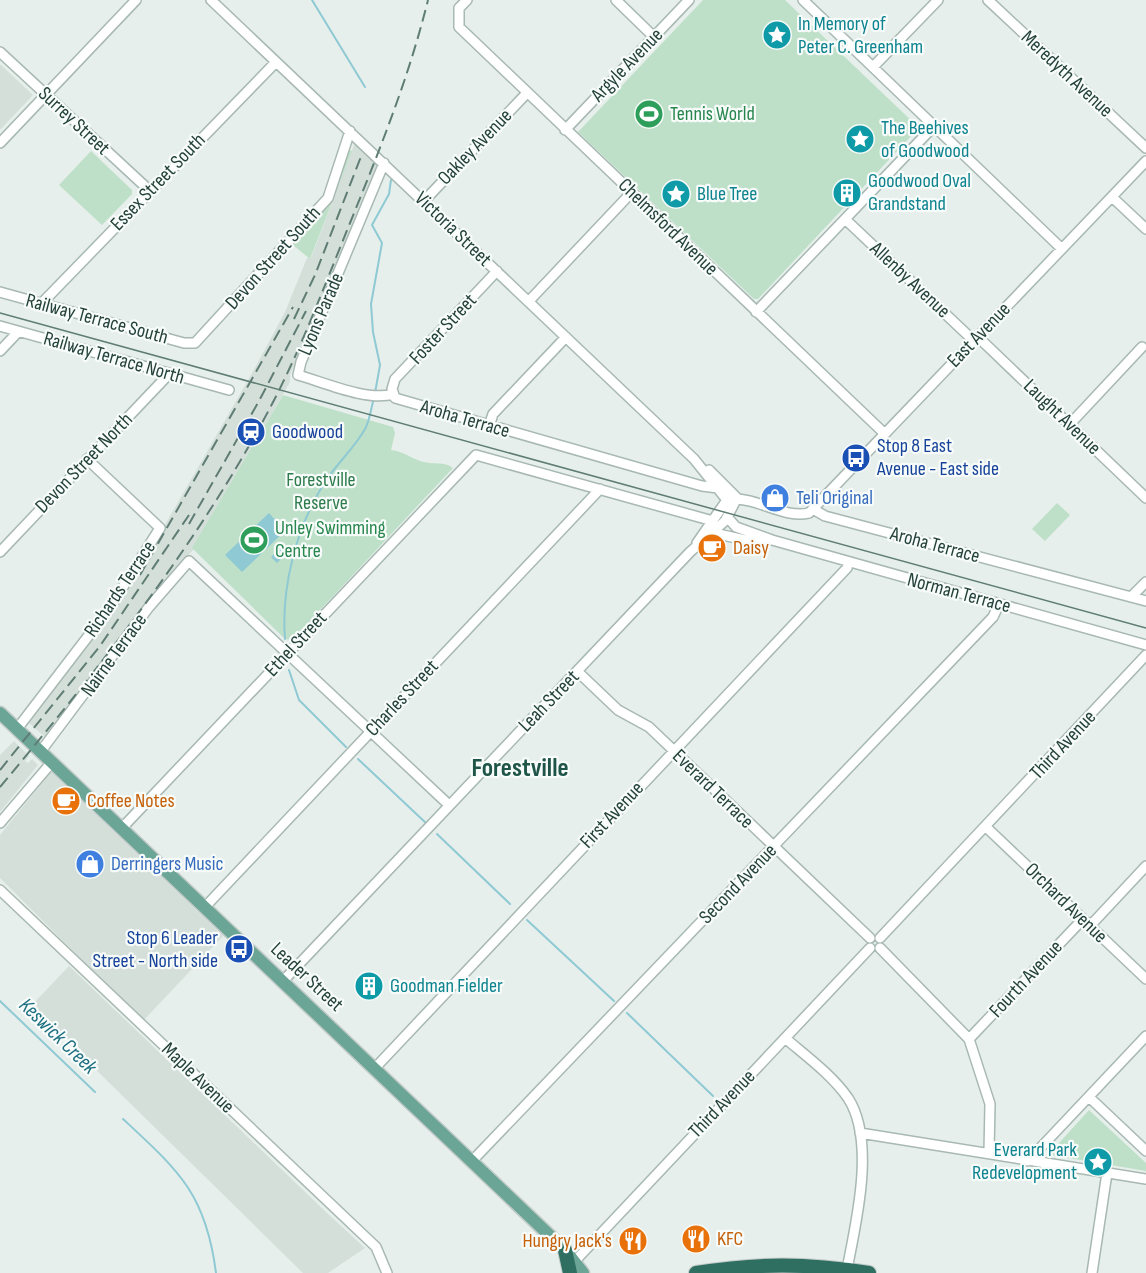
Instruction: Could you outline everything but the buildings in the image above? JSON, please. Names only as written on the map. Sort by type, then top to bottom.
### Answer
[{"type":"highway","points":[[565,1250],[573,1267]]},
{"type":"highway","points":[[696,1273],[794,1264],[869,1273]]},
{"type":"main road","name":"Leader Street","points":[[0,713],[565,1250]]},
{"type":"main road","points":[[573,1267],[583,1273]]},
{"type":"street","points":[[0,143],[136,0]]},
{"type":"street","name":"Victoria Street","points":[[211,0],[694,459],[721,480],[732,499]]},
{"type":"street","name":"Chelmsford Avenue","points":[[467,0],[459,8],[457,17],[459,27],[885,434]]},
{"type":"street","points":[[615,0],[654,37]]},
{"type":"street","name":"Argyle Avenue","points":[[565,130],[689,0]]},
{"type":"street","points":[[803,0],[1062,249]]},
{"type":"street","points":[[873,67],[938,0]]},
{"type":"street","name":"Meredyth Avenue","points":[[988,0],[1146,148]]},
{"type":"street","name":"Surrey Street","points":[[0,52],[148,190]]},
{"type":"street","name":"Essex Street South","points":[[42,303],[148,190],[276,62]]},
{"type":"street","name":"Oakley Avenue","points":[[424,201],[527,93]]},
{"type":"street","points":[[756,312],[934,126]]},
{"type":"street","name":"Devon Street South","points":[[195,343],[328,198],[350,131]]},
{"type":"street","name":"East Avenue","points":[[813,509],[1146,161]]},
{"type":"street","name":"Lyons Parade","points":[[384,164],[305,351],[298,375],[367,395],[390,393]]},
{"type":"street","points":[[529,301],[632,192]]},
{"type":"street","points":[[1112,197],[1146,229]]},
{"type":"street","name":"Allenby Avenue","points":[[845,219],[976,339]]},
{"type":"street","name":"Foster Street","points":[[390,393],[395,379],[498,272]]},
{"type":"street","name":"Railway Terrace South","points":[[0,292],[184,343],[195,343]]},
{"type":"street","name":"Railway Terrace North","points":[[0,327],[229,390]]},
{"type":"street","points":[[0,351],[18,332]]},
{"type":"street","points":[[489,426],[493,414],[566,337]]},
{"type":"street","name":"Laught Avenue","points":[[976,339],[1070,424],[1146,498]]},
{"type":"street","points":[[1070,424],[1142,347]]},
{"type":"street","name":"Devon Street North","points":[[0,552],[170,374]]},
{"type":"street","name":"Aroha Terrace","points":[[390,393],[400,401],[718,488]]},
{"type":"street","name":"Ethel Street","points":[[122,828],[476,455],[600,489]]},
{"type":"street","name":"Richards Terrace","points":[[17,729],[110,609],[160,528],[87,459]]},
{"type":"street","name":"Victoria Street","points":[[694,459],[718,488],[732,499]]},
{"type":"street","points":[[600,489],[712,521]]},
{"type":"street","name":"Charles Street","points":[[205,907],[600,489]]},
{"type":"street","name":"Aroha Terrace","points":[[732,499],[797,513],[807,513],[813,509],[829,518],[1146,601]]},
{"type":"street","name":"Leah Street","points":[[284,981],[690,552],[714,533],[728,518],[732,499]]},
{"type":"street","name":"Leah Street","points":[[690,552],[712,521],[732,499]]},
{"type":"street","name":"Norman Terrace","points":[[728,518],[736,527],[772,540],[1146,645]]},
{"type":"street","name":"Norman Terrace","points":[[714,533],[745,540],[772,540]]},
{"type":"street","name":"Nairne Terrace","points":[[41,752],[149,607],[189,561],[286,654]]},
{"type":"street","name":"First Avenue","points":[[375,1068],[847,568],[848,562]]},
{"type":"street","points":[[1131,597],[1146,582]]},
{"type":"street","name":"Second Avenue","points":[[472,1161],[993,617],[999,604]]},
{"type":"street","points":[[286,654],[450,805]]},
{"type":"street","name":"Third Avenue","points":[[573,1267],[1146,655]]},
{"type":"street","name":"Everard Terrace","points":[[577,671],[618,710],[649,727],[875,943],[969,1040],[990,1104],[989,1152]]},
{"type":"street","points":[[0,824],[52,762]]},
{"type":"street","name":"Orchard Avenue","points":[[986,827],[1146,979]]},
{"type":"street","name":"Fourth Avenue","points":[[969,1040],[1146,866]]},
{"type":"street","name":"Maple Avenue","points":[[0,890],[376,1247],[387,1273]]},
{"type":"street","points":[[1028,1161],[1146,1036]]},
{"type":"street","points":[[785,1038],[828,1075],[848,1098],[860,1133],[861,1192],[846,1269]]},
{"type":"street","points":[[1089,1097],[1146,1151]]},
{"type":"street","points":[[860,1133],[1146,1179]]},
{"type":"street","points":[[1092,1273],[1107,1173]]},
{"type":"shaded area","points":[[0,64],[33,95],[0,130]]},
{"type":"shaded area","points":[[354,145],[358,145],[377,165],[376,172],[290,375],[290,382],[194,549],[146,602],[76,700],[45,737],[29,723],[32,719],[30,717],[138,572],[251,375],[285,312],[307,258],[311,258]]},
{"type":"shaded area","points":[[14,741],[29,756],[25,761],[28,763],[32,759],[38,765],[0,812],[0,755]]},
{"type":"shaded area","points":[[51,772],[223,936],[143,1021],[0,878],[0,835]]},
{"type":"shaded area","points":[[69,966],[365,1248],[328,1273],[303,1273],[31,1006]]},
{"type":"green space","points":[[703,0],[785,0],[916,125],[916,131],[758,299],[754,299],[578,132]]},
{"type":"green space","points":[[349,150],[352,151],[310,259],[293,245],[331,202]]},
{"type":"green space","points":[[91,151],[132,190],[132,194],[102,225],[59,185]]},
{"type":"green space","name":"Forestville Reserve","points":[[283,395],[393,427],[395,433],[391,450],[419,461],[453,468],[292,640],[285,639],[192,548]]},
{"type":"green space","points":[[1057,503],[1070,515],[1045,541],[1032,529]]},
{"type":"green space","points":[[1089,1110],[1146,1163],[1146,1171],[1051,1155],[1050,1153]]},
{"type":"water","points":[[269,513],[285,531],[242,572],[225,555]]},
{"type":"water","points":[[283,545],[289,551],[277,563],[271,557]]},
{"type":"waterway","points":[[312,0],[365,87]]},
{"type":"waterway","points":[[375,393],[380,365],[373,332],[371,304],[382,243],[372,225],[389,194],[391,180]]},
{"type":"waterway","points":[[285,639],[284,620],[288,579],[305,520],[328,478],[365,429],[374,398]]},
{"type":"waterway","points":[[289,670],[299,700],[346,747]]},
{"type":"waterway","points":[[358,759],[427,824]]},
{"type":"waterway","points":[[437,834],[510,904]]},
{"type":"waterway","points":[[527,920],[614,1001]]},
{"type":"waterway","name":"Keswick Creek","points":[[0,1001],[95,1092]]},
{"type":"waterway","points":[[627,1013],[713,1096]]},
{"type":"waterway","name":"Keswick Creek","points":[[123,1119],[160,1154],[187,1186],[205,1223],[216,1273]]},
{"type":"tram line","points":[[0,313],[1146,628]]},
{"type":"railway","points":[[0,787],[74,697],[146,603],[212,506],[271,406],[313,315],[383,140],[403,85],[428,0]]},
{"type":"railway","points":[[294,319],[315,275],[362,154]]},
{"type":"railway","points":[[140,575],[293,307]]},
{"type":"railway","points":[[189,524],[259,401],[306,311]]},
{"type":"railway","points":[[0,770],[100,646],[189,515]]},
{"type":"place","name":"In Memory of Peter C. Greenham","points":[[777,35]]},
{"type":"place","name":"Tennis World","points":[[649,114]]},
{"type":"place","name":"The Beehives of Goodwood","points":[[860,139]]},
{"type":"place","name":"Goodwood Oval Grandstand","points":[[847,193]]},
{"type":"place","name":"Blue Tree","points":[[676,194]]},
{"type":"place","name":"Goodwood","points":[[251,432]]},
{"type":"place","name":"Stop 8 East Avenue - East side","points":[[856,458]]},
{"type":"place","name":"Teli Original","points":[[775,498]]},
{"type":"place","name":"Unley Swimming Centre","points":[[254,540]]},
{"type":"place","name":"Daisy","points":[[712,548]]},
{"type":"place","name":"Coffee Notes","points":[[66,801]]},
{"type":"place","name":"Derringers Music","points":[[90,864]]},
{"type":"place","name":"Stop 6 Leader Street - North side","points":[[239,949]]},
{"type":"place","name":"Goodman Fielder","points":[[369,986]]},
{"type":"place","name":"Everard Park Redevelopment","points":[[1098,1162]]},
{"type":"place","name":"KFC","points":[[696,1239]]},
{"type":"place","name":"Hungry Jack's","points":[[633,1241]]},
{"type":"district","name":"Forestville","points":[[520,768]]}]
